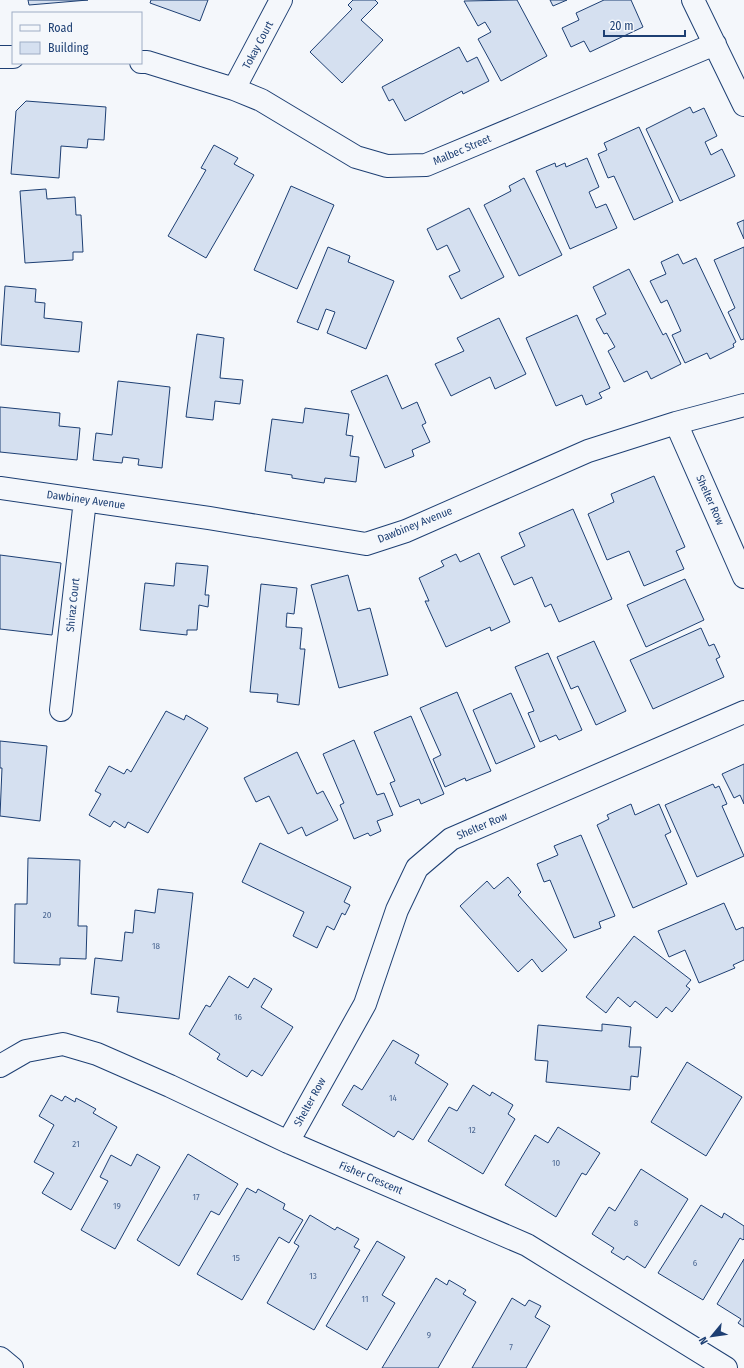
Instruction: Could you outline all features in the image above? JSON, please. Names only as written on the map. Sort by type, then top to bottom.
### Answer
[{"type":"street","name":"Tokay Court","points":[[234,89],[281,0]]},
{"type":"street","points":[[693,0],[744,105]]},
{"type":"street","name":"Malbec Street","points":[[142,62],[147,62],[234,89],[261,100],[356,157],[387,166],[426,165],[715,44]]},
{"type":"street","points":[[0,57],[12,57]]},
{"type":"street","name":"Dawbiney Avenue","points":[[0,488],[366,544],[406,531],[588,451],[676,423],[744,405]]},
{"type":"street","name":"Shelter Row","points":[[676,423],[744,577]]},
{"type":"street","name":"Shiraz Court","points":[[62,710],[85,500]]},
{"type":"street","name":"Shelter Row","points":[[288,1142],[365,1004],[397,910],[417,868],[451,839],[744,712]]},
{"type":"street","name":"Fisher Crescent","points":[[0,1066],[26,1051],[63,1044],[97,1054],[170,1086],[288,1142],[527,1245],[726,1368]]},
{"type":"street","points":[[0,1358],[12,1368]]},
{"type":"building","points":[[28,0],[88,0],[29,5]]},
{"type":"building","points":[[151,0],[208,0],[200,21],[150,3]]},
{"type":"building","points":[[353,0],[375,0],[378,3],[361,20],[383,40],[342,83],[310,52],[352,9],[348,5]]},
{"type":"building","points":[[517,0],[547,56],[501,81],[478,39],[491,32],[485,22],[478,26],[464,1]]},
{"type":"building","points":[[550,0],[567,0],[553,6]]},
{"type":"building","points":[[604,0],[631,0],[643,27],[590,52],[584,41],[571,47],[562,28],[579,20],[576,13]]},
{"type":"building","points":[[459,47],[467,62],[477,57],[489,81],[463,94],[462,91],[405,121],[393,99],[389,101],[382,87]]},
{"type":"building","points":[[26,101],[106,107],[104,140],[88,139],[87,148],[61,146],[59,178],[11,174],[16,111]]},
{"type":"building","points":[[690,107],[693,113],[704,108],[717,136],[705,142],[711,155],[722,149],[735,176],[680,201],[646,129]]},
{"type":"building","points":[[639,127],[673,202],[634,220],[614,176],[608,178],[598,154],[607,150],[604,143]]},
{"type":"building","points":[[214,145],[238,158],[234,164],[254,175],[206,258],[168,236],[206,170],[201,168]]},
{"type":"building","points":[[587,158],[599,187],[589,192],[596,208],[606,204],[617,228],[570,249],[536,171],[555,163],[556,167],[565,163],[566,167]]},
{"type":"building","points":[[524,178],[562,255],[519,276],[484,205],[511,191],[509,186]]},
{"type":"building","points":[[291,186],[334,205],[297,289],[254,270]]},
{"type":"building","points":[[46,189],[47,199],[75,197],[76,215],[81,215],[83,252],[73,252],[73,260],[25,263],[20,191]]},
{"type":"building","points":[[469,208],[504,277],[461,299],[449,276],[460,271],[447,245],[437,250],[427,229]]},
{"type":"building","points":[[744,220],[744,239],[737,223]]},
{"type":"building","points":[[328,247],[350,256],[348,262],[394,281],[366,349],[327,333],[335,312],[326,309],[318,330],[297,322]]},
{"type":"building","points":[[744,247],[744,339],[741,340],[728,312],[735,308],[714,260]]},
{"type":"building","points":[[678,254],[683,264],[696,258],[736,342],[733,344],[734,347],[710,359],[707,353],[685,363],[672,335],[681,331],[667,300],[661,303],[650,281],[666,274],[661,262]]},
{"type":"building","points":[[629,269],[663,335],[666,333],[681,364],[651,379],[647,371],[624,382],[608,351],[615,347],[607,333],[604,334],[596,319],[606,314],[593,287]]},
{"type":"building","points":[[5,286],[36,289],[35,302],[45,303],[44,318],[82,322],[79,352],[1,345]]},
{"type":"building","points":[[577,315],[610,388],[599,393],[602,398],[586,405],[582,395],[556,406],[526,338]]},
{"type":"building","points":[[499,318],[526,374],[495,389],[490,377],[451,396],[435,364],[464,351],[457,338]]},
{"type":"building","points":[[197,334],[224,338],[220,378],[243,380],[240,404],[215,401],[213,420],[186,417]]},
{"type":"building","points":[[387,375],[402,409],[417,402],[426,423],[422,425],[430,442],[412,450],[414,456],[385,468],[351,391]]},
{"type":"building","points":[[118,381],[170,387],[162,468],[138,465],[139,459],[123,457],[122,463],[93,460],[96,433],[112,435]]},
{"type":"building","points":[[0,407],[60,413],[59,426],[80,428],[77,460],[0,452]]},
{"type":"building","points":[[305,408],[349,414],[346,435],[353,436],[350,456],[359,457],[356,482],[325,478],[324,483],[292,478],[292,475],[265,471],[272,419],[303,423]]},
{"type":"building","points":[[654,476],[685,547],[676,551],[684,569],[644,586],[629,551],[607,560],[588,514],[614,502],[611,494]]},
{"type":"building","points":[[573,509],[612,599],[559,622],[551,604],[545,607],[532,577],[514,585],[501,557],[525,546],[519,533]]},
{"type":"building","points":[[479,553],[510,622],[491,631],[490,627],[446,647],[425,601],[429,601],[419,578],[444,566],[441,561],[456,554],[460,562]]},
{"type":"building","points":[[0,555],[61,563],[52,635],[0,629]]},
{"type":"building","points":[[176,563],[208,566],[205,595],[209,595],[208,607],[199,605],[197,630],[187,630],[187,635],[140,630],[145,583],[174,586]]},
{"type":"building","points":[[348,575],[358,611],[370,608],[388,675],[339,688],[311,585]]},
{"type":"building","points":[[685,579],[704,620],[646,647],[627,605]]},
{"type":"building","points":[[261,584],[297,588],[294,614],[287,613],[286,627],[302,628],[300,649],[305,649],[299,705],[277,702],[278,694],[250,692]]},
{"type":"building","points":[[701,628],[709,646],[714,644],[720,657],[716,659],[724,677],[653,709],[630,660]]},
{"type":"building","points":[[594,641],[626,711],[596,725],[578,686],[571,689],[557,657]]},
{"type":"building","points":[[548,653],[582,730],[559,740],[556,735],[540,742],[528,713],[534,711],[515,667]]},
{"type":"building","points":[[457,692],[491,771],[466,781],[465,778],[445,787],[433,759],[441,755],[420,708]]},
{"type":"building","points":[[511,693],[535,747],[496,764],[473,710]]},
{"type":"building","points":[[166,711],[184,720],[186,715],[208,728],[148,833],[128,822],[125,828],[114,821],[110,827],[89,815],[101,794],[95,791],[109,766],[124,774],[127,769],[131,772]]},
{"type":"building","points":[[411,716],[444,794],[421,804],[419,799],[400,807],[390,783],[395,781],[374,732]]},
{"type":"building","points":[[354,740],[377,795],[384,793],[393,815],[377,821],[381,831],[370,836],[368,833],[354,839],[340,805],[344,803],[323,754]]},
{"type":"building","points":[[0,741],[47,746],[40,821],[0,816],[2,768],[0,768]]},
{"type":"building","points":[[297,752],[317,794],[323,791],[338,820],[306,836],[302,827],[288,834],[269,796],[256,802],[244,778]]},
{"type":"building","points":[[744,764],[744,804],[740,795],[734,798],[722,774]]},
{"type":"building","points":[[713,784],[715,788],[719,786],[727,804],[722,806],[744,856],[697,877],[665,805]]},
{"type":"building","points":[[631,804],[635,815],[659,804],[671,832],[665,835],[687,884],[633,908],[597,825],[609,819],[607,815]]},
{"type":"building","points":[[581,835],[615,916],[599,922],[601,928],[574,938],[550,880],[544,882],[537,864],[558,855],[554,846]]},
{"type":"building","points":[[260,843],[351,887],[344,902],[350,905],[345,915],[342,913],[334,930],[327,926],[317,948],[293,936],[304,912],[242,882]]},
{"type":"building","points":[[28,858],[80,860],[78,926],[87,926],[86,959],[60,958],[60,965],[14,963],[15,904],[27,904]]},
{"type":"building","points":[[508,877],[521,892],[518,895],[567,950],[542,972],[532,959],[518,972],[460,906],[487,881],[494,889]]},
{"type":"building","points":[[158,889],[193,893],[179,1019],[117,1012],[119,997],[91,994],[95,958],[122,961],[125,932],[133,933],[135,910],[155,913]]},
{"type":"building","points":[[724,903],[736,930],[743,927],[744,929],[744,960],[733,965],[735,968],[699,983],[685,950],[669,957],[658,931]]},
{"type":"building","points":[[634,936],[691,980],[686,986],[690,989],[672,1012],[666,1007],[657,1018],[635,1001],[630,1007],[618,997],[606,1013],[586,997]]},
{"type":"building","points":[[229,976],[248,988],[254,978],[272,989],[261,1007],[293,1027],[262,1076],[252,1070],[247,1077],[217,1059],[220,1054],[189,1034],[206,1005],[210,1007]]},
{"type":"building","points":[[602,1024],[631,1027],[629,1047],[641,1047],[638,1077],[631,1076],[630,1090],[546,1082],[548,1061],[535,1060],[538,1025],[602,1031]]},
{"type":"building","points":[[393,1040],[419,1055],[415,1063],[448,1084],[413,1140],[398,1131],[394,1137],[342,1105],[354,1085],[362,1090]]},
{"type":"building","points":[[687,1062],[742,1097],[706,1156],[651,1122]]},
{"type":"building","points":[[473,1085],[490,1096],[492,1092],[513,1105],[508,1114],[515,1119],[483,1174],[428,1141],[449,1107],[457,1111]]},
{"type":"building","points":[[51,1095],[62,1101],[65,1096],[75,1102],[76,1098],[96,1109],[93,1113],[117,1127],[71,1210],[42,1193],[54,1173],[34,1162],[54,1125],[39,1116]]},
{"type":"building","points":[[558,1127],[600,1153],[586,1175],[582,1173],[556,1217],[505,1185],[535,1135],[548,1143]]},
{"type":"building","points":[[137,1154],[160,1167],[115,1249],[81,1230],[108,1181],[100,1177],[111,1155],[131,1166]]},
{"type":"building","points":[[188,1154],[238,1184],[219,1215],[211,1211],[179,1266],[137,1240]]},
{"type":"building","points":[[641,1169],[688,1199],[645,1268],[627,1256],[624,1260],[611,1252],[614,1248],[592,1234],[609,1207],[615,1211]]},
{"type":"building","points":[[247,1188],[256,1193],[258,1189],[285,1204],[283,1209],[303,1220],[289,1243],[279,1237],[242,1300],[197,1274]]},
{"type":"building","points":[[701,1205],[722,1218],[724,1213],[744,1226],[744,1239],[743,1240],[740,1238],[703,1300],[658,1273]]},
{"type":"building","points":[[310,1215],[335,1230],[337,1227],[359,1239],[354,1247],[360,1250],[314,1330],[267,1303],[299,1246],[294,1243]]},
{"type":"building","points":[[377,1241],[405,1257],[382,1295],[395,1303],[367,1350],[326,1326]]},
{"type":"building","points":[[744,1259],[744,1327],[738,1323],[741,1319],[717,1304]]},
{"type":"building","points":[[436,1278],[447,1285],[449,1280],[466,1290],[463,1294],[476,1302],[438,1368],[382,1368]]},
{"type":"building","points":[[512,1298],[525,1306],[529,1300],[541,1306],[535,1317],[550,1326],[526,1368],[472,1368]]}]
